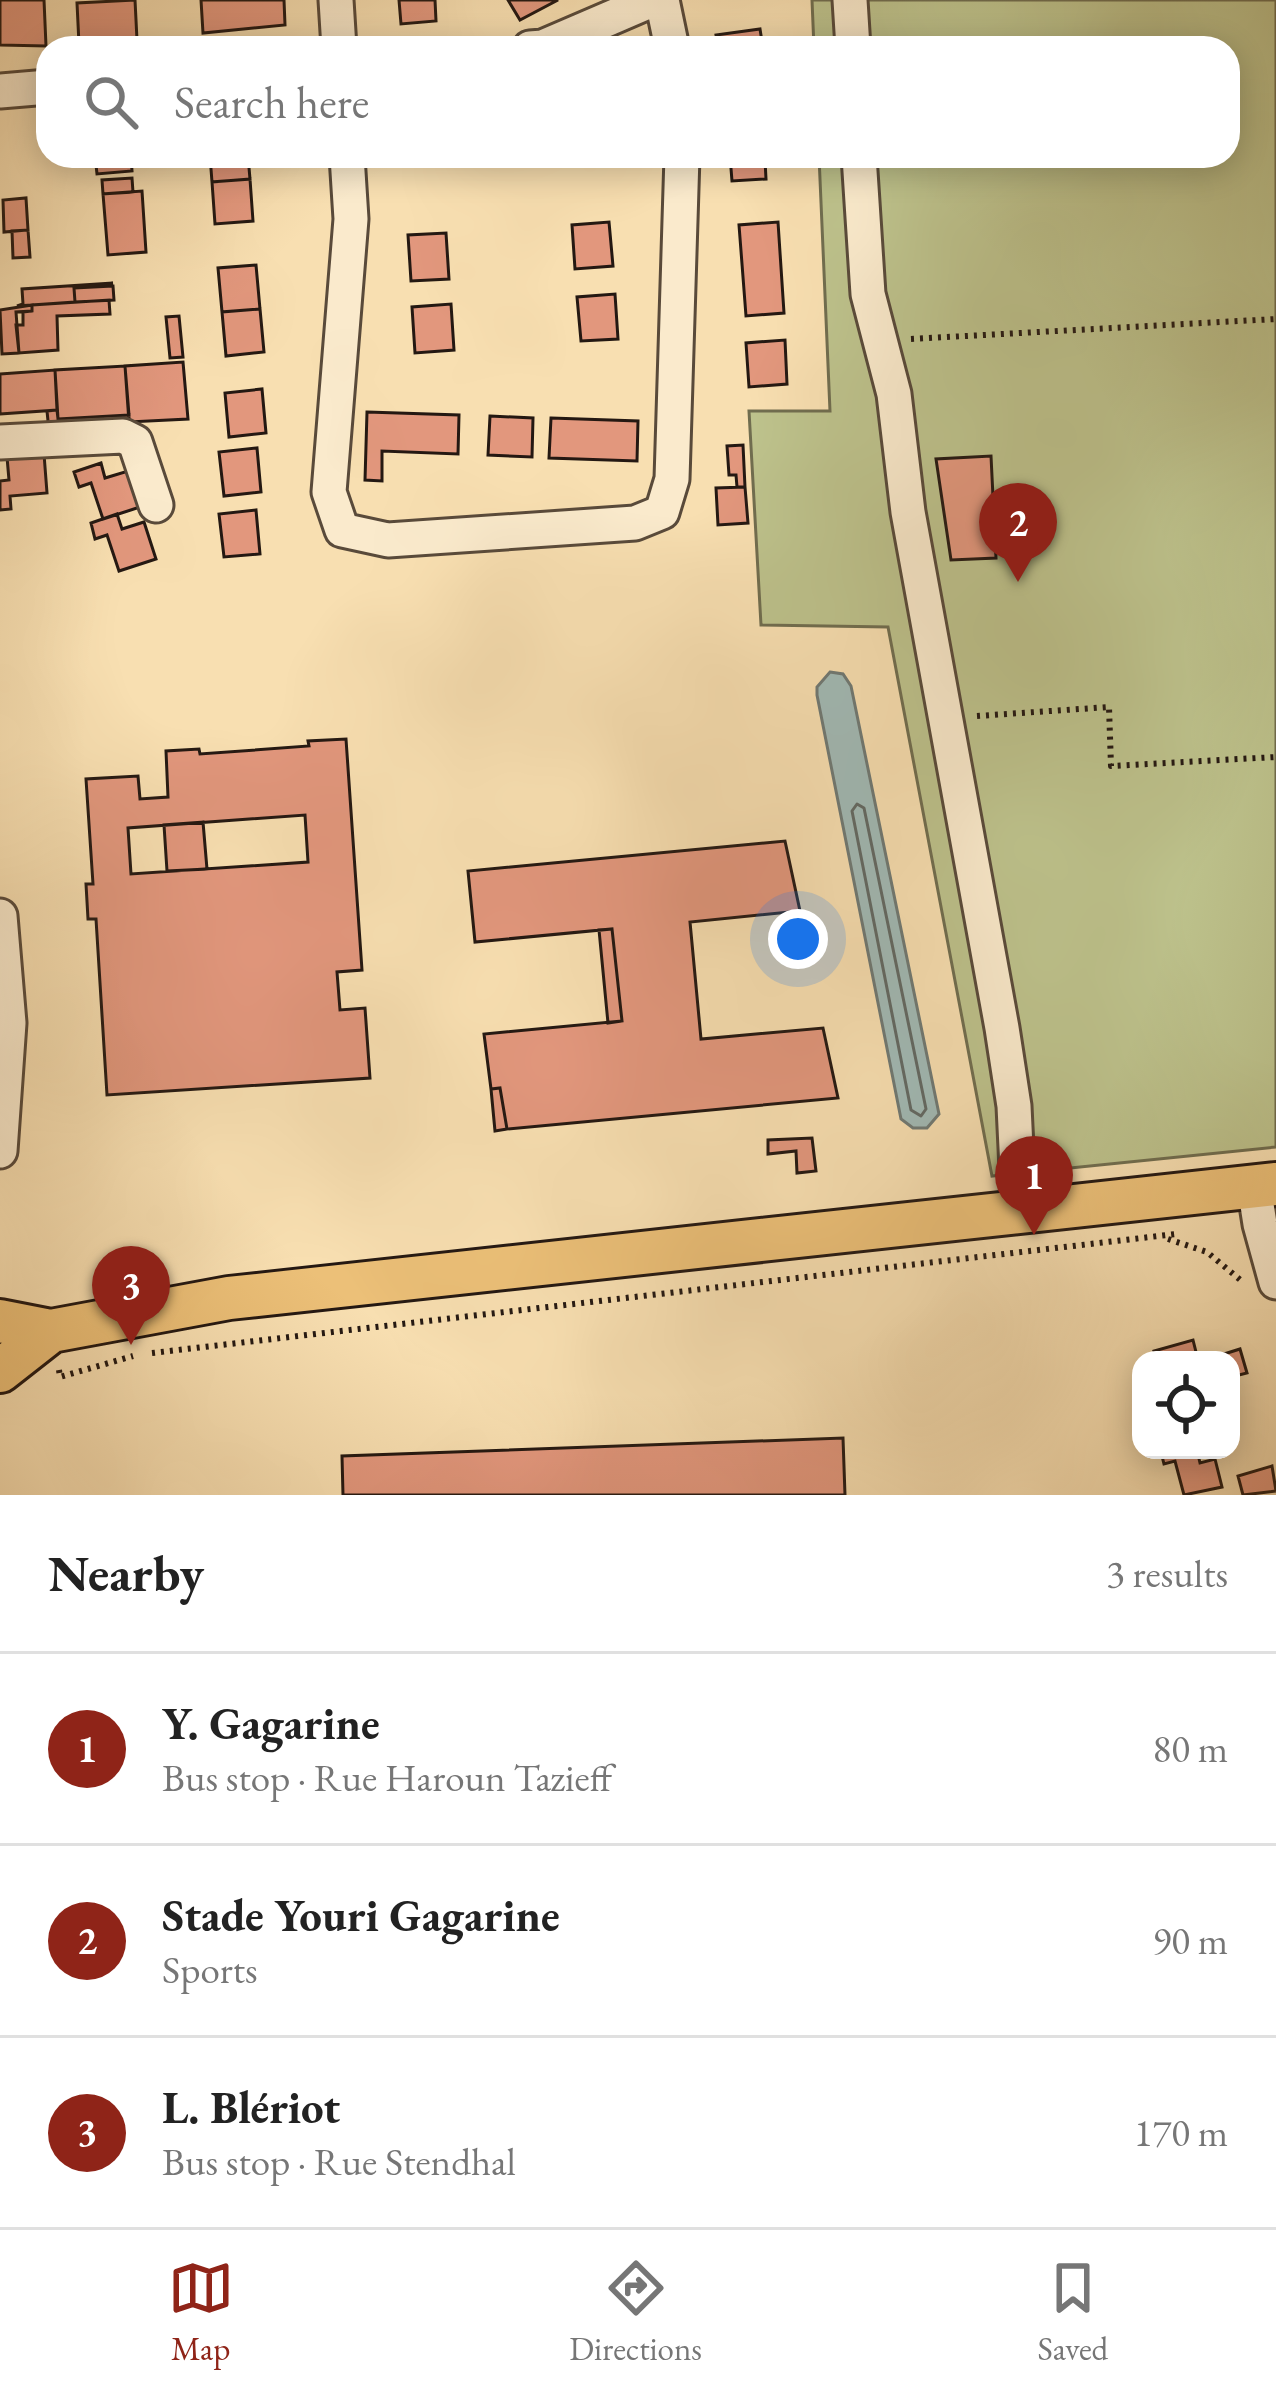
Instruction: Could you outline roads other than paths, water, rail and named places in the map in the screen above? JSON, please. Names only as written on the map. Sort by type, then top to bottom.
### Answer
[{"type":"main road","points":[[0,1321],[51,1331],[229,1298],[1265,1185]]},
{"type":"main road","points":[[0,1371],[51,1331]]},
{"type":"street","points":[[336,0],[339,36]]},
{"type":"street","points":[[569,36],[652,0]]},
{"type":"street","points":[[662,0],[670,36]]},
{"type":"street","points":[[850,0],[852,36]]},
{"type":"street","points":[[0,91],[36,88]]},
{"type":"street","points":[[348,168],[351,219],[328,492],[343,530],[388,540],[635,523],[662,512],[672,479],[682,168]]},
{"type":"street","points":[[861,168],[868,294],[894,394],[908,512],[1014,1106],[1019,1211]]},
{"type":"street","points":[[0,442],[123,436],[135,442],[156,506]]},
{"type":"street","points":[[0,916],[9,1023],[0,1151]]},
{"type":"street","points":[[1265,1185],[1268,1285]]},
{"type":"water","points":[[830,672],[843,674],[851,686],[939,1114],[927,1128],[913,1128],[901,1119],[817,695],[817,687]]},
{"type":"place","name":"Stade Youri Gagarine","points":[[1018,582]]},
{"type":"place","name":"Y. Gagarine","points":[[1034,1235]]},
{"type":"place","name":"L. Blériot","points":[[131,1345]]}]
